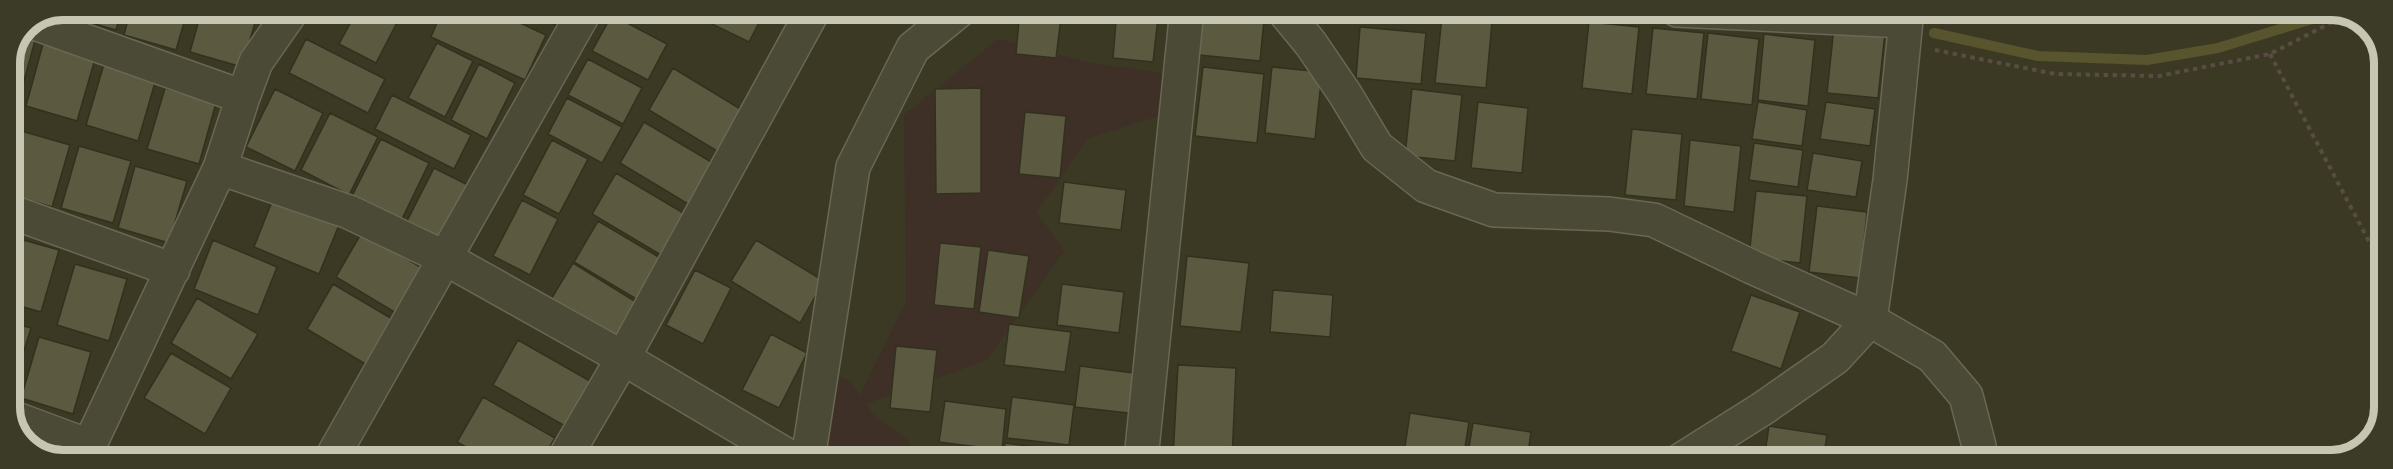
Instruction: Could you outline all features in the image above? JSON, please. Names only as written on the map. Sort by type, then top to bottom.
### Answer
[{"type":"street","points":[[87,450],[220,168],[256,62],[285,20]]},
{"type":"street","points":[[336,450],[580,20]]},
{"type":"street","points":[[569,450],[623,358],[808,20]]},
{"type":"street","points":[[809,450],[853,167],[913,48],[947,20]]},
{"type":"street","points":[[1142,450],[1186,20]]},
{"type":"street","points":[[1292,20],[1345,94],[1377,147],[1426,186],[1494,210],[1609,214],[1654,220],[1870,320],[1932,356],[1966,396],[1978,450]]},
{"type":"street","points":[[1697,450],[1762,409],[1835,358],[1870,320],[1890,180],[1906,25],[1830,20]]},
{"type":"street","points":[[42,25],[243,97]]},
{"type":"street","points":[[220,168],[349,212],[445,258],[623,358],[778,450]]},
{"type":"street","points":[[20,215],[173,270]]},
{"type":"street","points":[[23,423],[82,450]]},
{"type":"path","points":[[1906,25],[2055,74],[2159,76],[2270,54],[2336,20]]},
{"type":"path","points":[[2270,54],[2374,250]]},
{"type":"shaded area","points":[[998,39],[1087,62],[1161,73],[1177,110],[1087,139],[1037,212],[1064,251],[987,360],[866,404],[875,417],[900,433],[910,443],[913,450],[815,450],[838,376],[849,381],[860,395],[906,302],[904,115]]},
{"type":"building","points":[[81,20],[119,20],[116,30]]},
{"type":"building","points":[[128,20],[185,20],[176,50],[124,35]]},
{"type":"building","points":[[199,20],[256,20],[242,67],[190,52]]},
{"type":"building","points":[[352,20],[398,20],[376,63],[339,44]]},
{"type":"building","points":[[438,20],[514,20],[546,35],[525,80],[431,37]]},
{"type":"building","points":[[544,20],[557,20],[555,25]]},
{"type":"building","points":[[609,20],[621,20],[667,44],[648,80],[592,51]]},
{"type":"building","points":[[714,20],[760,20],[749,42],[712,24]]},
{"type":"building","points":[[1019,20],[1061,20],[1056,58],[1016,54]]},
{"type":"building","points":[[1116,20],[1158,20],[1153,62],[1113,58]]},
{"type":"building","points":[[1202,20],[1264,20],[1260,61],[1199,55]]},
{"type":"building","points":[[1442,20],[1492,22],[1486,88],[1435,83]]},
{"type":"building","points":[[1589,22],[1639,27],[1632,94],[1582,88]]},
{"type":"building","points":[[1360,27],[1426,33],[1421,84],[1356,78]]},
{"type":"building","points":[[1834,27],[1885,32],[1878,98],[1827,93]]},
{"type":"building","points":[[1653,28],[1704,33],[1697,99],[1646,94]]},
{"type":"building","points":[[1708,33],[1759,39],[1752,105],[1701,99]]},
{"type":"building","points":[[1764,34],[1815,40],[1808,106],[1758,100]]},
{"type":"building","points":[[30,35],[36,37],[20,95],[20,54]]},
{"type":"building","points":[[306,39],[385,79],[368,113],[289,73]]},
{"type":"building","points":[[437,43],[473,61],[445,117],[408,98]]},
{"type":"building","points":[[43,44],[95,59],[77,121],[26,106]]},
{"type":"building","points":[[588,59],[642,88],[623,124],[568,95]]},
{"type":"building","points":[[104,64],[156,79],[138,141],[86,125]]},
{"type":"building","points":[[479,64],[515,83],[487,139],[451,120]]},
{"type":"building","points":[[1203,67],[1264,74],[1257,143],[1195,136]]},
{"type":"building","points":[[1272,67],[1322,72],[1315,139],[1265,133]]},
{"type":"building","points":[[673,68],[742,110],[717,151],[649,110]]},
{"type":"building","points":[[165,88],[216,103],[199,164],[147,149]]},
{"type":"building","points":[[981,88],[981,193],[936,194],[935,89]]},
{"type":"building","points":[[275,89],[323,113],[295,171],[246,147]]},
{"type":"building","points":[[1412,89],[1462,95],[1455,161],[1405,156]]},
{"type":"building","points":[[392,95],[471,135],[454,169],[375,129]]},
{"type":"building","points":[[567,98],[622,127],[602,163],[548,134]]},
{"type":"building","points":[[1478,102],[1528,108],[1522,173],[1471,168]]},
{"type":"building","points":[[1758,102],[1807,110],[1802,146],[1752,139]]},
{"type":"building","points":[[1826,102],[1875,109],[1870,146],[1820,139]]},
{"type":"building","points":[[1025,112],[1066,116],[1060,178],[1019,174]]},
{"type":"building","points":[[330,113],[378,137],[349,195],[301,170]]},
{"type":"building","points":[[644,122],[713,163],[688,204],[620,163]]},
{"type":"building","points":[[1632,129],[1682,134],[1676,200],[1625,195]]},
{"type":"building","points":[[20,131],[70,145],[52,207],[20,197]]},
{"type":"building","points":[[381,139],[429,163],[401,221],[352,196]]},
{"type":"building","points":[[552,140],[588,159],[559,214],[523,195]]},
{"type":"building","points":[[1690,140],[1741,146],[1734,212],[1684,206]]},
{"type":"building","points":[[1754,143],[1803,150],[1798,187],[1749,180]]},
{"type":"building","points":[[79,146],[131,161],[113,223],[61,208]]},
{"type":"building","points":[[1813,153],[1862,161],[1856,197],[1807,190]]},
{"type":"building","points":[[135,166],[187,181],[169,243],[118,228]]},
{"type":"building","points":[[434,168],[470,186],[442,242],[406,223]]},
{"type":"building","points":[[616,173],[685,214],[661,255],[592,214]]},
{"type":"building","points":[[1064,182],[1126,190],[1121,230],[1059,223]]},
{"type":"building","points":[[1756,191],[1807,196],[1800,263],[1749,257]]},
{"type":"building","points":[[273,199],[339,225],[319,274],[254,247]]},
{"type":"building","points":[[522,200],[558,219],[530,275],[493,256]]},
{"type":"building","points":[[1817,206],[1867,212],[1860,278],[1809,272]]},
{"type":"building","points":[[598,221],[667,262],[643,303],[574,262]]},
{"type":"building","points":[[362,232],[422,268],[396,313],[336,277]]},
{"type":"building","points":[[20,239],[59,250],[41,312],[20,306]]},
{"type":"building","points":[[213,240],[277,267],[258,315],[194,289]]},
{"type":"building","points":[[756,240],[824,281],[800,323],[731,281]]},
{"type":"building","points":[[940,243],[981,247],[974,309],[934,305]]},
{"type":"building","points":[[988,250],[1029,256],[1019,318],[979,312]]},
{"type":"building","points":[[1187,256],[1249,263],[1241,332],[1180,326]]},
{"type":"building","points":[[573,263],[641,305],[617,345],[548,304]]},
{"type":"building","points":[[75,264],[127,279],[109,341],[57,325]]},
{"type":"building","points":[[695,270],[731,288],[703,344],[666,325]]},
{"type":"building","points":[[333,284],[394,320],[367,365],[307,329]]},
{"type":"building","points":[[1062,284],[1124,292],[1119,333],[1057,325]]},
{"type":"building","points":[[1273,290],[1333,295],[1330,337],[1270,332]]},
{"type":"building","points":[[1751,295],[1800,312],[1781,369],[1731,351]]},
{"type":"building","points":[[197,298],[258,334],[231,379],[171,343]]},
{"type":"building","points":[[1009,324],[1071,332],[1065,372],[1004,365]]},
{"type":"building","points":[[20,325],[31,328],[20,364]]},
{"type":"building","points":[[771,334],[807,353],[779,408],[742,390]]},
{"type":"building","points":[[39,337],[91,352],[73,414],[21,398]]},
{"type":"building","points":[[518,340],[590,381],[565,426],[493,385]]},
{"type":"building","points":[[896,346],[937,350],[930,412],[890,408]]},
{"type":"building","points":[[171,353],[231,388],[205,434],[144,398]]},
{"type":"building","points":[[1178,365],[1236,368],[1232,450],[1173,450]]},
{"type":"building","points":[[1080,366],[1141,374],[1137,414],[1075,407]]},
{"type":"building","points":[[483,397],[555,438],[548,450],[472,450],[457,442]]},
{"type":"building","points":[[1012,397],[1074,405],[1069,445],[1007,438]]},
{"type":"building","points":[[945,401],[1006,409],[1002,450],[939,442]]},
{"type":"building","points":[[1410,413],[1469,422],[1465,450],[1404,450]]},
{"type":"building","points":[[1473,423],[1531,432],[1528,450],[1469,450]]},
{"type":"building","points":[[1769,426],[1827,435],[1825,450],[1765,450]]},
{"type":"building","points":[[1005,443],[1059,450],[1004,450]]},
{"type":"waterway","points":[[1934,33],[2038,56],[2147,60],[2218,48],[2309,20]]}]
